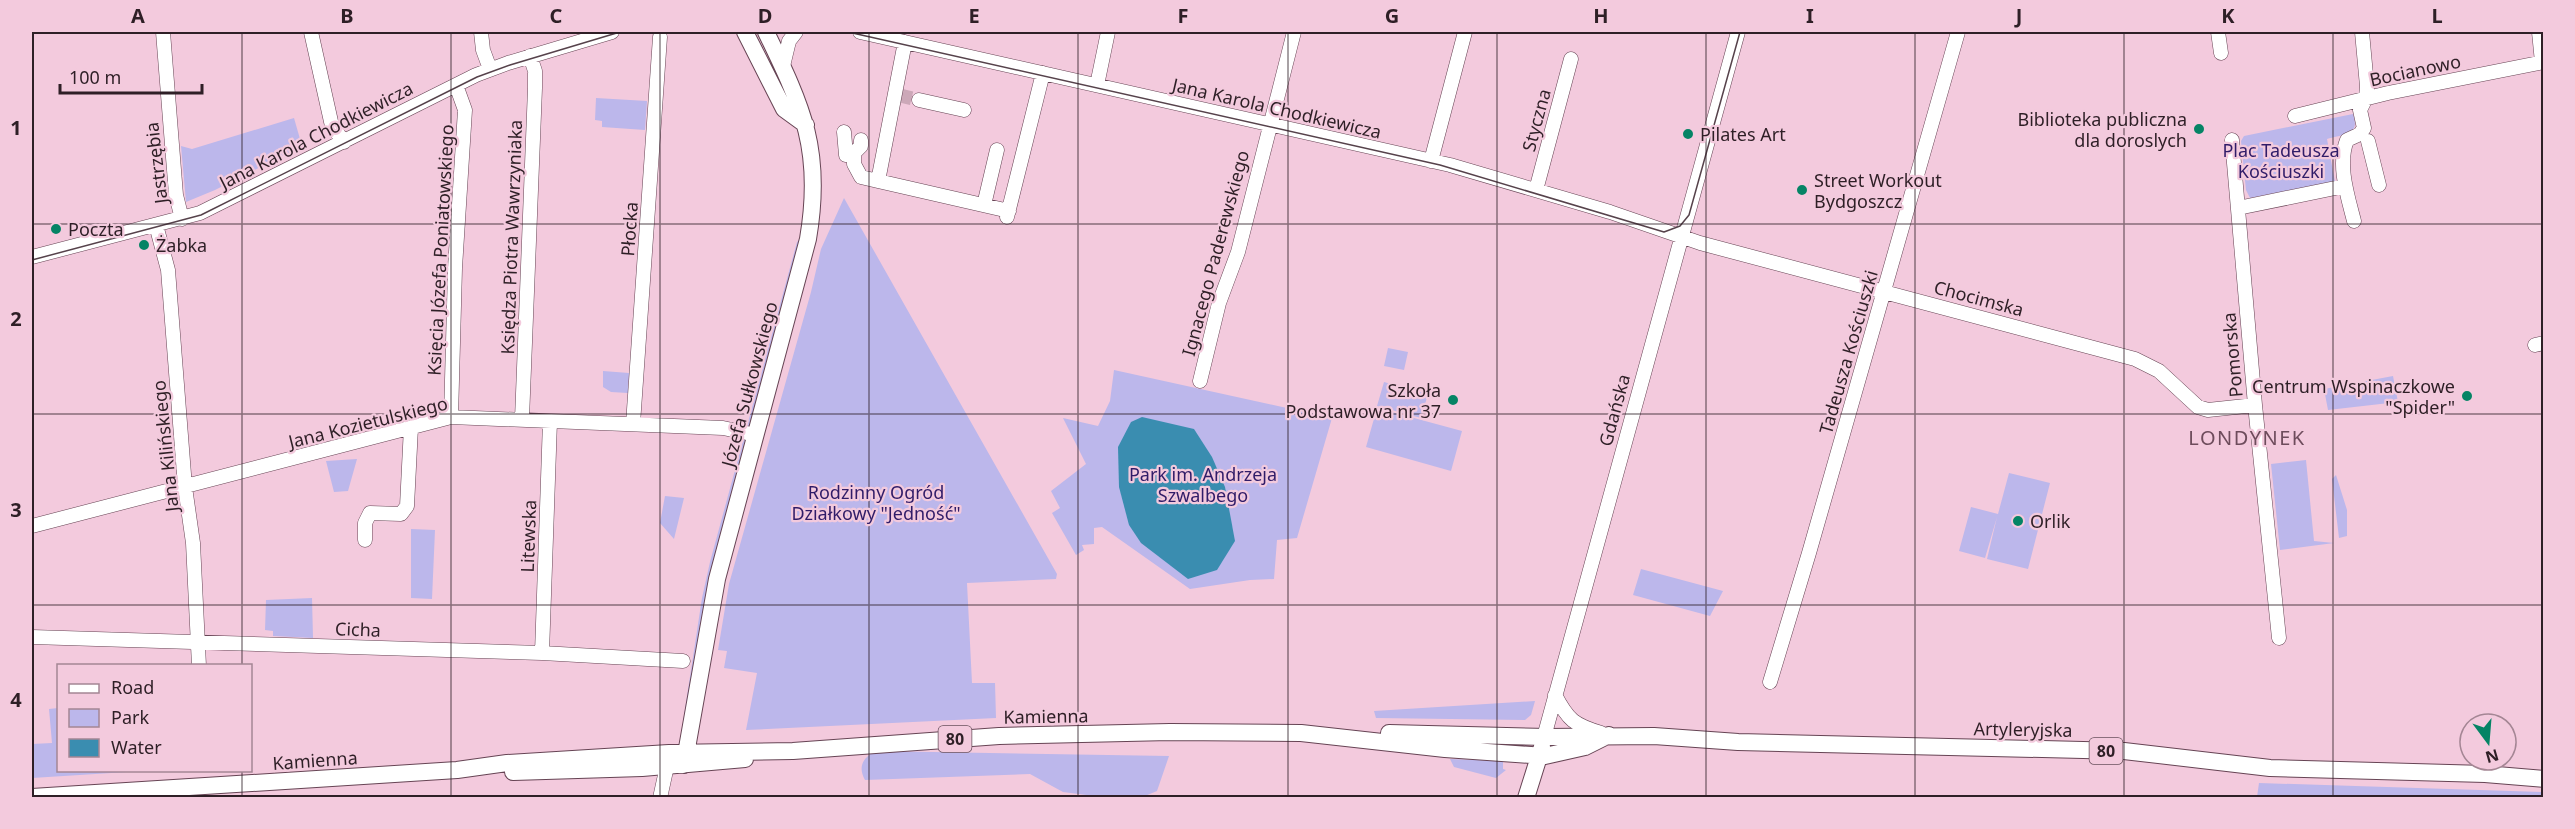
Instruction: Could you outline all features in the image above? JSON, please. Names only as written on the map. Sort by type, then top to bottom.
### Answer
[{"type":"main road","points":[[745,32],[784,109],[806,124]]},
{"type":"main road","name":"Józefa Sułkowskiego","points":[[685,759],[717,579],[810,228],[814,189],[813,158],[806,124],[796,93],[766,32]]},
{"type":"main road","name":"Kamienna","points":[[685,759],[999,736],[1204,732],[1544,737]]},
{"type":"main road","name":"Kamienna","points":[[1301,734],[1445,749],[1539,755]]},
{"type":"main road","name":"Artyleryjska","points":[[1539,755],[1585,747],[1609,735]]},
{"type":"main road","name":"Artyleryjska","points":[[1544,737],[1609,735],[1738,742],[2134,752],[2286,769],[2544,777]]},
{"type":"main road","name":"Gdańska","points":[[1527,795],[1544,737]]},
{"type":"main road","points":[[1510,753],[1523,770],[1527,795]]},
{"type":"main road","name":"Kamienna","points":[[32,798],[457,770],[507,764],[668,759]]},
{"type":"main road","name":"80","points":[[668,759],[685,759]]},
{"type":"street","name":"Jastrzębia","points":[[163,32],[176,195],[182,219]]},
{"type":"street","points":[[311,32],[332,126],[344,142]]},
{"type":"street","points":[[481,32],[483,50],[490,69]]},
{"type":"street","name":"Jana Karola Chodkiewicza","points":[[32,257],[182,219],[211,208],[490,69],[612,32]]},
{"type":"street","points":[[783,66],[789,41],[796,32]]},
{"type":"street","name":"Jana Karola Chodkiewicza","points":[[860,32],[1431,161],[1536,190],[1681,237]]},
{"type":"street","points":[[1096,85],[1108,32]]},
{"type":"street","name":"Ignacego Paderewskiego","points":[[1200,381],[1219,303],[1238,252],[1294,32]]},
{"type":"street","points":[[1431,161],[1465,32]]},
{"type":"street","name":"Gdańska","points":[[1544,737],[1738,32]]},
{"type":"street","name":"Tadeusza Kościuszki","points":[[1770,682],[1958,32]]},
{"type":"street","points":[[2218,32],[2221,53]]},
{"type":"street","points":[[2354,221],[2346,186],[2342,151],[2347,141],[2360,134],[2364,128],[2361,110],[2366,98],[2362,32]]},
{"type":"street","points":[[2539,32],[2543,62]]},
{"type":"street","name":"Płocka","points":[[633,424],[660,37]]},
{"type":"street","points":[[878,181],[905,42]]},
{"type":"street","name":"Księdza Piotra Wawrzyniaka","points":[[522,419],[535,88],[530,56]]},
{"type":"street","name":"Styczna","points":[[1536,190],[1570,90],[1571,59]]},
{"type":"street","name":"Bocianowo","points":[[2295,116],[2366,98],[2543,62]]},
{"type":"street","points":[[844,132],[846,155],[854,163],[861,177],[984,205],[1008,214],[1043,73]]},
{"type":"street","name":"Księcia Józefa Poniatowskiego","points":[[451,417],[455,268],[465,110],[456,85]]},
{"type":"street","points":[[919,100],[964,110]]},
{"type":"street","points":[[854,163],[866,140]]},
{"type":"street","name":"Pomorska","points":[[2232,140],[2255,405],[2279,638]]},
{"type":"street","points":[[2368,141],[2379,184]]},
{"type":"street","points":[[984,205],[998,150]]},
{"type":"street","points":[[2238,208],[2346,186]]},
{"type":"street","name":"Jana Kilińskiego","points":[[156,225],[168,270],[184,487],[193,543],[199,664]]},
{"type":"street","name":"Chocimska","points":[[1681,237],[2135,358],[2158,371],[2198,407],[2208,410],[2255,405]]},
{"type":"street","name":"Jana Kozietulskiego","points":[[32,526],[451,417],[723,428],[756,435]]},
{"type":"street","name":"Litewska","points":[[542,653],[550,421]]},
{"type":"street","points":[[365,540],[366,518],[370,513],[401,514],[407,506],[411,427]]},
{"type":"street","name":"Cicha","points":[[32,637],[542,653],[683,661]]},
{"type":"street","points":[[1555,695],[1564,712],[1575,724],[1609,735]]},
{"type":"street","points":[[660,798],[668,759]]},
{"type":"green space","points":[[596,98],[647,101],[645,130],[602,127],[602,121],[595,120]]},
{"type":"green space","name":"Plac Tadeusza Kościuszki","points":[[2353,114],[2355,126],[2353,130],[2327,139],[2335,182],[2250,198],[2246,190],[2241,141],[2244,136]]},
{"type":"green space","points":[[294,118],[302,146],[215,190],[186,202],[181,146],[192,149]]},
{"type":"green space","name":"Rodzinny Ogród Działkowy \"Jedność\"","points":[[844,198],[1057,574],[1056,579],[967,583],[972,683],[995,683],[996,718],[746,730],[757,673],[724,668],[727,651],[718,650],[729,584],[821,249]]},
{"type":"green space","points":[[801,238],[685,728],[682,729],[702,598],[710,562],[797,242]]},
{"type":"green space","points":[[1388,348],[1408,352],[1404,370],[1384,366]]},
{"type":"green space","name":"Park im. Andrzeja Szwalbego","points":[[1114,370],[1332,418],[1297,538],[1277,540],[1274,579],[1250,580],[1190,589],[1102,527],[1094,528],[1094,544],[1082,545],[1084,550],[1076,555],[1052,513],[1060,508],[1051,491],[1086,464],[1063,418],[1098,426],[1110,401]]},
{"type":"green space","points":[[603,371],[629,373],[628,393],[611,392],[603,387]]},
{"type":"green space","points":[[2393,376],[2398,402],[2328,410],[2324,389]]},
{"type":"green space","points":[[1384,382],[1428,394],[1421,418],[1377,406]]},
{"type":"green space","points":[[1377,408],[1462,431],[1451,471],[1366,447]]},
{"type":"green space","points":[[357,459],[348,491],[334,492],[326,461]]},
{"type":"green space","points":[[2306,460],[2314,541],[2334,543],[2280,550],[2271,464]]},
{"type":"green space","name":"Orlik","points":[[2009,473],[2050,483],[2028,569],[1987,559],[1997,517],[1985,558],[1959,551],[1971,507],[1998,514]]},
{"type":"green space","points":[[2336,475],[2347,510],[2347,536],[2339,538],[2332,479]]},
{"type":"green space","points":[[665,496],[684,498],[674,539],[660,523]]},
{"type":"green space","points":[[411,529],[435,530],[432,599],[411,598]]},
{"type":"green space","points":[[1641,569],[1723,591],[1710,616],[1633,595]]},
{"type":"green space","points":[[312,598],[313,638],[273,636],[273,631],[265,630],[266,600]]},
{"type":"green space","points":[[1535,701],[1531,715],[1525,720],[1376,718],[1374,711]]},
{"type":"green space","points":[[57,708],[57,772],[127,772],[32,778],[32,744],[52,743],[49,709]]},
{"type":"green space","points":[[875,751],[1169,756],[1157,791],[1140,798],[1102,797],[1063,792],[1030,774],[865,780],[862,764]]},
{"type":"green space","points":[[1450,759],[1503,761],[1503,769],[1506,770],[1496,778],[1454,767]]},
{"type":"green space","points":[[2259,783],[2543,792],[2543,797],[2257,797]]},
{"type":"water","points":[[1142,417],[1194,429],[1212,457],[1225,487],[1235,541],[1217,570],[1188,579],[1141,543],[1129,525],[1119,487],[1118,447],[1131,422]]},
{"type":"tunnel","points":[[898,95],[919,100]]},
{"type":"tram line","points":[[32,260],[201,215],[477,77],[620,32]]},
{"type":"tram line","points":[[848,32],[1440,165],[1664,232],[1680,226],[1689,215],[1740,32]]},
{"type":"place","name":"Biblioteka publiczna dla doroslych","points":[[2199,129]]},
{"type":"place","name":"Pilates Art","points":[[1688,134]]},
{"type":"place","name":"Street Workout Bydgoszcz","points":[[1802,190]]},
{"type":"place","name":"Poczta","points":[[56,229]]},
{"type":"place","name":"Żabka","points":[[144,245]]},
{"type":"place","name":"Centrum Wspinaczkowe \"Spider\"","points":[[2467,396]]},
{"type":"place","name":"Szkoła Podstawowa nr 37","points":[[1453,400]]},
{"type":"place","name":"Orlik","points":[[2018,521]]},
{"type":"district","name":"LONDYNEK","points":[[2247,437]]}]
